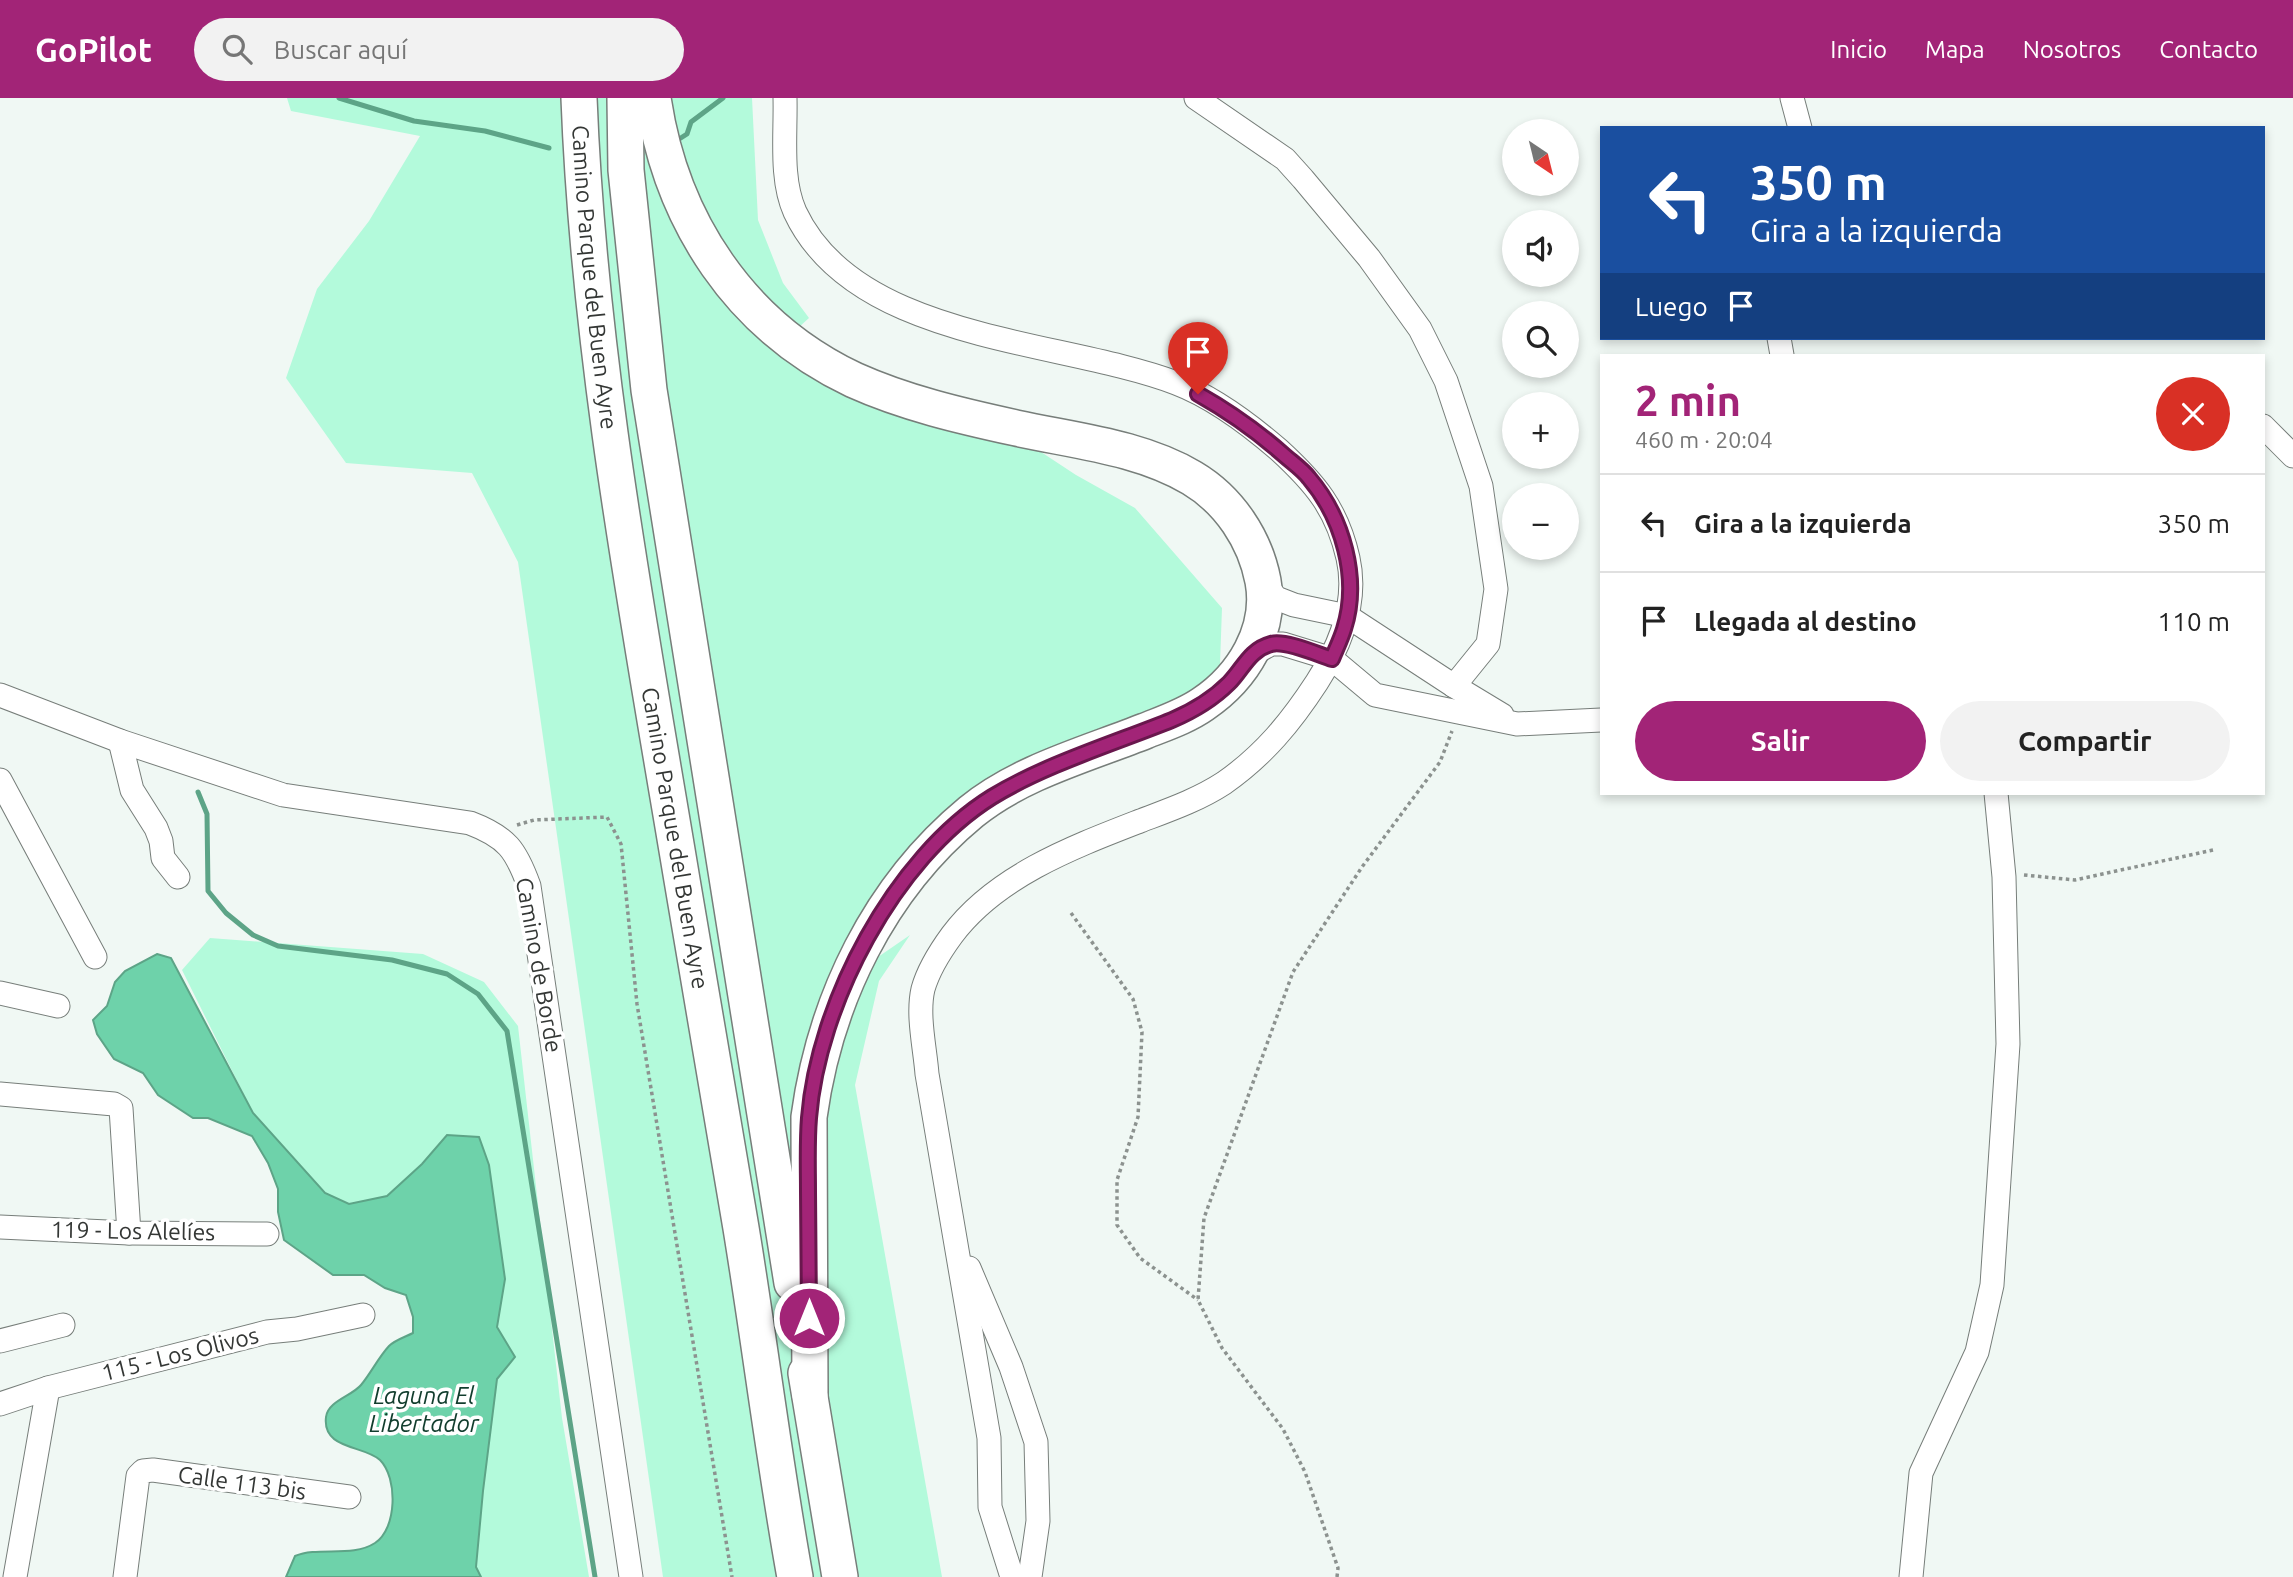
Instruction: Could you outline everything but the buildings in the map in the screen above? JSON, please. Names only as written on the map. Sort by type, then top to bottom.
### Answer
[{"type":"highway","name":"Camino Parque del Buen Ayre","points":[[579,98],[583,201],[590,279],[622,507],[795,1577]]},
{"type":"highway","name":"Camino Parque del Buen Ayre","points":[[625,98],[626,170],[649,390],[840,1577]]},
{"type":"highway","points":[[653,98],[667,165],[704,242],[739,293],[769,326],[828,366],[883,391],[949,412],[1138,455],[1185,474],[1206,487],[1234,516],[1253,550],[1263,581],[1264,619],[1249,656],[1230,682],[1192,711],[1034,775],[992,797],[975,809],[920,863],[873,928],[847,978],[834,1011],[816,1072],[809,1117],[810,1395]]},
{"type":"street","points":[[785,98],[786,172],[793,209],[811,241],[838,270],[866,290],[918,313],[1006,341],[1152,374],[1181,385],[1259,433],[1309,477],[1330,509],[1348,560],[1350,585],[1347,616],[1332,659],[1292,720],[1256,757],[1223,783],[1188,803],[1078,846],[1038,866],[992,895],[966,917],[942,950],[923,989],[922,1023],[927,1074],[989,1438],[990,1507],[1012,1577]]},
{"type":"street","points":[[1792,98],[1799,126]]},
{"type":"street","points":[[1203,100],[1284,159],[1303,180],[1369,258],[1420,329],[1446,381],[1481,486],[1496,589],[1488,644],[1454,686]]},
{"type":"street","points":[[2265,428],[2293,456]]},
{"type":"street","points":[[1263,581],[1276,598],[1294,605],[1347,616],[1517,724]]},
{"type":"street","points":[[1249,656],[1271,644],[1283,644],[1332,659],[1375,695],[1517,724],[1600,720]]},
{"type":"street","points":[[0,695],[120,741],[283,795],[453,820],[490,831],[505,840]]},
{"type":"street","points":[[120,741],[132,790],[156,828],[163,858],[178,877]]},
{"type":"street","points":[[0,780],[95,957]]},
{"type":"street","points":[[1911,1577],[1921,1473],[1977,1352],[1992,1285],[2008,1044],[2004,877],[1996,795]]},
{"type":"street","name":"Camino de Borde","points":[[505,840],[516,854],[529,886],[631,1577]]},
{"type":"street","points":[[0,993],[58,1006]]},
{"type":"street","points":[[0,1094],[114,1104],[121,1108],[129,1233]]},
{"type":"street","name":"119 - Los Alelíes","points":[[0,1227],[129,1233],[267,1234]]},
{"type":"street","points":[[954,1233],[1011,1367],[1036,1442],[1038,1521],[1030,1577]]},
{"type":"street","name":"115 - Los Olivos","points":[[0,1404],[48,1388],[267,1332],[297,1329],[363,1315]]},
{"type":"street","points":[[0,1341],[63,1325]]},
{"type":"street","points":[[15,1577],[48,1388]]},
{"type":"street","name":"Calle 113 bis","points":[[125,1577],[138,1476],[143,1471],[153,1470],[349,1497]]},
{"type":"path","points":[[1198,1300],[1203,1219],[1293,972],[1362,867],[1440,762],[1460,713]]},
{"type":"path","points":[[505,840],[516,826],[534,820],[607,817],[621,844],[637,1004],[732,1577]]},
{"type":"path","points":[[2004,877],[2021,875],[2075,880],[2213,850]]},
{"type":"path","points":[[1071,913],[1133,999],[1142,1032],[1138,1117],[1117,1180],[1117,1225],[1140,1258],[1198,1300],[1222,1348],[1283,1429],[1305,1472],[1338,1568],[1337,1577]]},
{"type":"shaded area","points":[[287,98],[752,98],[758,220],[783,283],[809,318],[786,339],[1000,425],[1076,475],[1135,508],[1222,608],[1219,692],[992,797],[849,977],[910,935],[879,981],[855,1085],[942,1577],[663,1577],[518,562],[472,473],[346,463],[286,378],[317,289],[369,221],[420,136],[291,111]]},
{"type":"shaded area","points":[[210,938],[423,954],[484,982],[518,1026],[562,1418],[589,1577],[481,1577],[476,1567],[497,1378],[515,1357],[497,1327],[505,1279],[489,1165],[479,1138],[447,1135],[422,1164],[387,1196],[349,1204],[325,1193],[253,1113],[182,970]]},
{"type":"water","name":"Laguna El Libertador","points":[[157,954],[171,958],[253,1113],[325,1193],[349,1204],[387,1196],[422,1164],[447,1135],[479,1137],[489,1165],[505,1279],[497,1327],[515,1357],[497,1379],[476,1567],[481,1577],[286,1577],[295,1556],[366,1547],[375,1543],[388,1527],[392,1490],[386,1468],[373,1455],[330,1436],[326,1417],[331,1407],[361,1385],[389,1346],[413,1333],[413,1317],[406,1295],[385,1288],[364,1275],[333,1275],[284,1240],[278,1212],[278,1189],[268,1163],[252,1136],[208,1118],[193,1118],[158,1095],[143,1073],[114,1059],[97,1034],[93,1020],[107,1006],[115,982],[125,971]]},
{"type":"waterway","points":[[339,98],[414,121],[485,131],[549,148]]},
{"type":"waterway","points":[[676,141],[687,134],[691,122],[723,98]]},
{"type":"waterway","points":[[198,792],[207,814],[208,891],[226,913],[253,935],[278,946],[392,960],[447,974],[478,994],[507,1031],[595,1577]]},
{"type":"route","points":[[809,1318],[808,1139],[816,1072],[823,1042],[847,978],[873,928],[904,881],[939,842],[992,797],[1034,775],[1192,711],[1230,682],[1249,656],[1271,644],[1283,644],[1332,659],[1344,629],[1350,585],[1348,560],[1330,509],[1309,477],[1259,433],[1198,394]]}]
